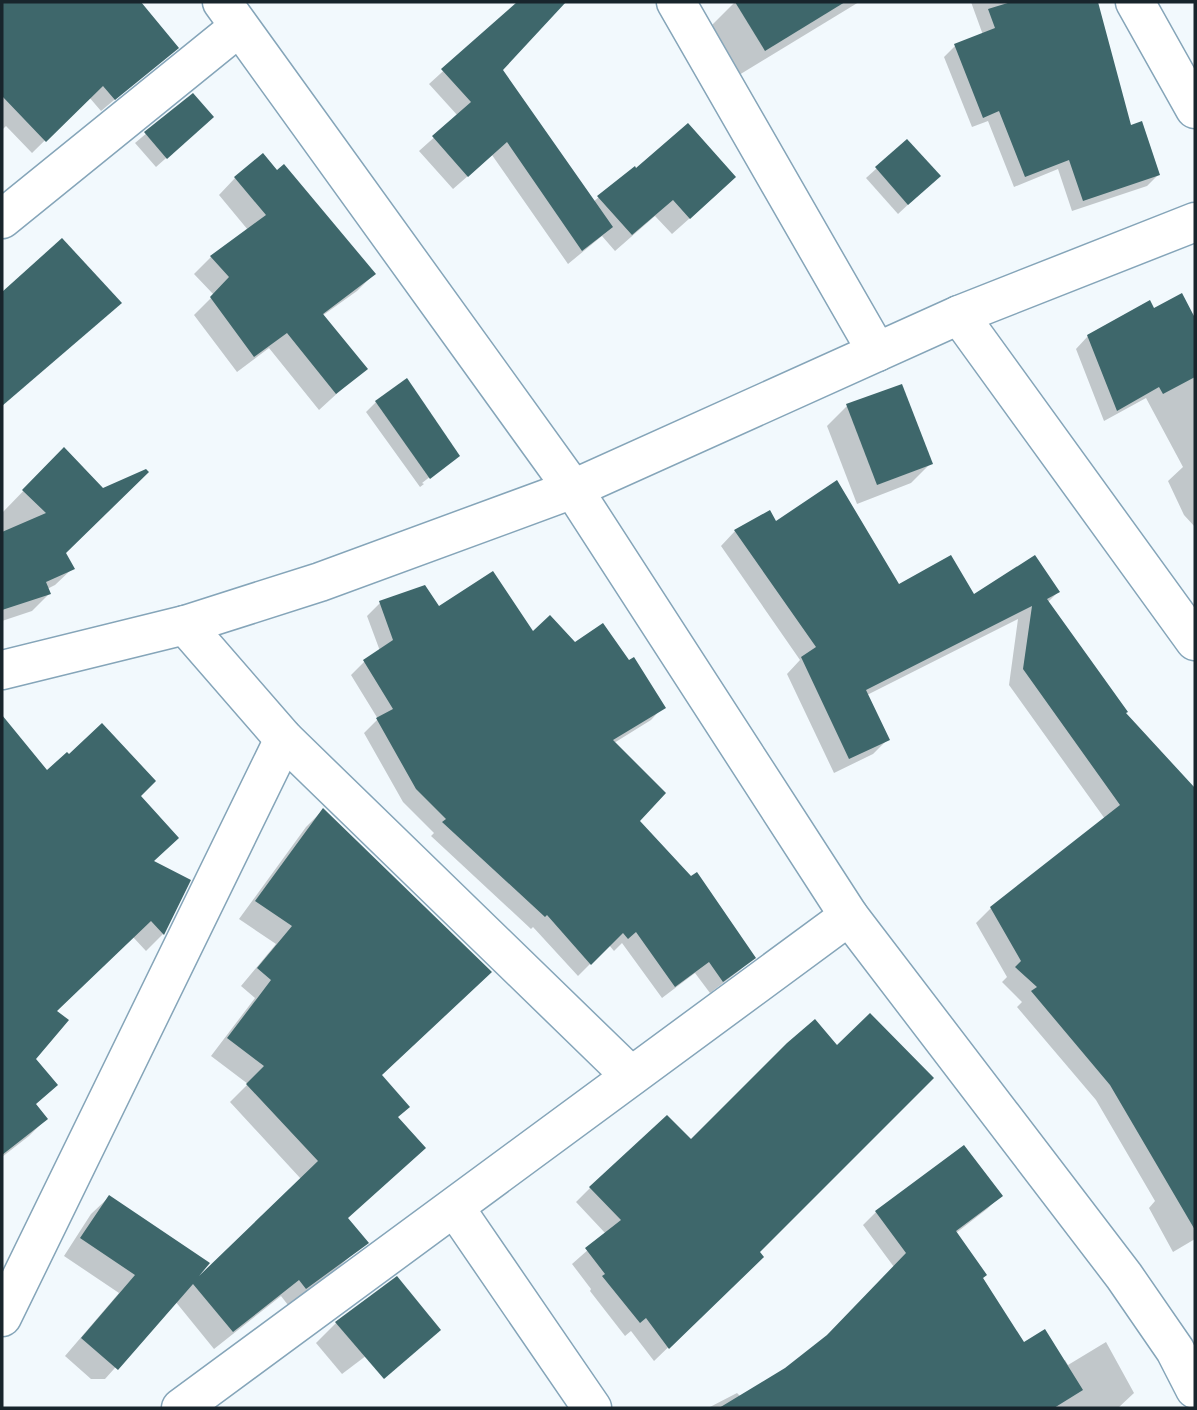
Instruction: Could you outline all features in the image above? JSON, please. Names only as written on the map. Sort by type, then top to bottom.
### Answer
[{"type":"street","points":[[676,2],[877,352]]},
{"type":"street","points":[[1135,2],[1195,109]]},
{"type":"street","points":[[2,219],[231,14],[573,489],[849,916],[1124,1276],[1175,1350],[1195,1389]]},
{"type":"street","points":[[2,670],[185,625],[320,582],[573,489],[959,315],[1195,222]]},
{"type":"street","points":[[959,315],[1195,641]]},
{"type":"street","points":[[185,625],[284,738],[631,1076]]},
{"type":"street","points":[[2,1317],[284,738]]},
{"type":"street","points":[[181,1408],[849,916]]},
{"type":"street","points":[[455,1208],[592,1408]]},
{"type":"building","points":[[2,2],[141,2],[179,48],[115,100],[103,86],[46,142],[2,96]]},
{"type":"building","points":[[517,2],[566,2],[503,70],[613,227],[582,251],[507,142],[468,177],[432,136],[471,102],[441,69]]},
{"type":"building","points":[[735,2],[845,2],[765,51]]},
{"type":"building","points":[[1011,2],[1098,2],[1131,125],[1142,121],[1160,175],[1083,201],[1069,160],[1025,177],[999,111],[983,118],[954,44],[995,28],[988,9]]},
{"type":"building","points":[[193,93],[214,117],[167,159],[144,132]]},
{"type":"building","points":[[688,123],[736,177],[690,219],[673,200],[632,235],[597,196],[635,166],[636,168]]},
{"type":"building","points":[[907,139],[941,176],[908,205],[875,167]]},
{"type":"building","points":[[263,153],[277,170],[284,164],[376,274],[323,314],[368,369],[336,394],[287,333],[254,357],[210,297],[229,277],[210,256],[266,215],[234,177]]},
{"type":"building","points":[[62,238],[122,303],[2,406],[2,292]]},
{"type":"building","points":[[1182,293],[1195,318],[1195,377],[1163,394],[1159,387],[1117,411],[1087,335],[1150,300],[1154,308]]},
{"type":"building","points":[[407,378],[460,456],[430,479],[375,401]]},
{"type":"building","points":[[902,384],[933,464],[877,485],[846,404]]},
{"type":"building","points":[[64,447],[103,488],[146,469],[149,472],[66,553],[75,569],[46,582],[51,594],[2,610],[2,532],[46,513],[22,490]]},
{"type":"building","points":[[837,480],[899,584],[951,555],[974,594],[1035,555],[1060,592],[1047,599],[1128,712],[1126,713],[1195,788],[1195,1230],[1110,1085],[1031,991],[1037,987],[1015,967],[1021,961],[990,907],[1120,805],[1023,669],[1032,606],[866,690],[890,740],[849,759],[801,657],[816,647],[734,530],[770,510],[776,521]]},
{"type":"building","points":[[493,571],[533,631],[550,615],[575,642],[603,623],[629,660],[634,657],[666,708],[613,740],[666,793],[640,821],[691,876],[697,872],[756,958],[723,982],[709,962],[675,987],[636,932],[628,939],[623,933],[591,965],[547,915],[545,917],[442,822],[446,819],[416,789],[376,718],[393,709],[363,660],[393,640],[379,601],[425,585],[439,606]]},
{"type":"building","points":[[2,715],[47,770],[67,752],[69,754],[102,723],[156,781],[141,796],[179,838],[154,861],[191,880],[164,935],[151,921],[57,1011],[69,1020],[36,1059],[58,1085],[36,1104],[48,1119],[2,1155]]},
{"type":"building","points":[[323,808],[492,972],[382,1075],[410,1107],[398,1117],[426,1148],[348,1218],[369,1243],[306,1289],[299,1280],[233,1332],[193,1284],[118,1370],[81,1338],[135,1275],[80,1238],[109,1195],[210,1263],[199,1276],[318,1161],[246,1084],[264,1066],[227,1038],[271,980],[257,968],[292,926],[255,901]]},
{"type":"building","points":[[870,1013],[934,1078],[760,1252],[764,1257],[669,1349],[646,1318],[640,1323],[602,1276],[605,1274],[585,1248],[621,1220],[589,1187],[667,1115],[691,1139],[787,1043],[815,1019],[837,1045]]},
{"type":"building","points":[[964,1145],[1003,1196],[956,1231],[987,1275],[983,1278],[1024,1342],[1045,1329],[1083,1390],[1054,1408],[719,1408],[785,1368],[827,1335],[906,1253],[875,1211]]},
{"type":"building","points":[[397,1276],[441,1330],[384,1379],[335,1322]]}]
